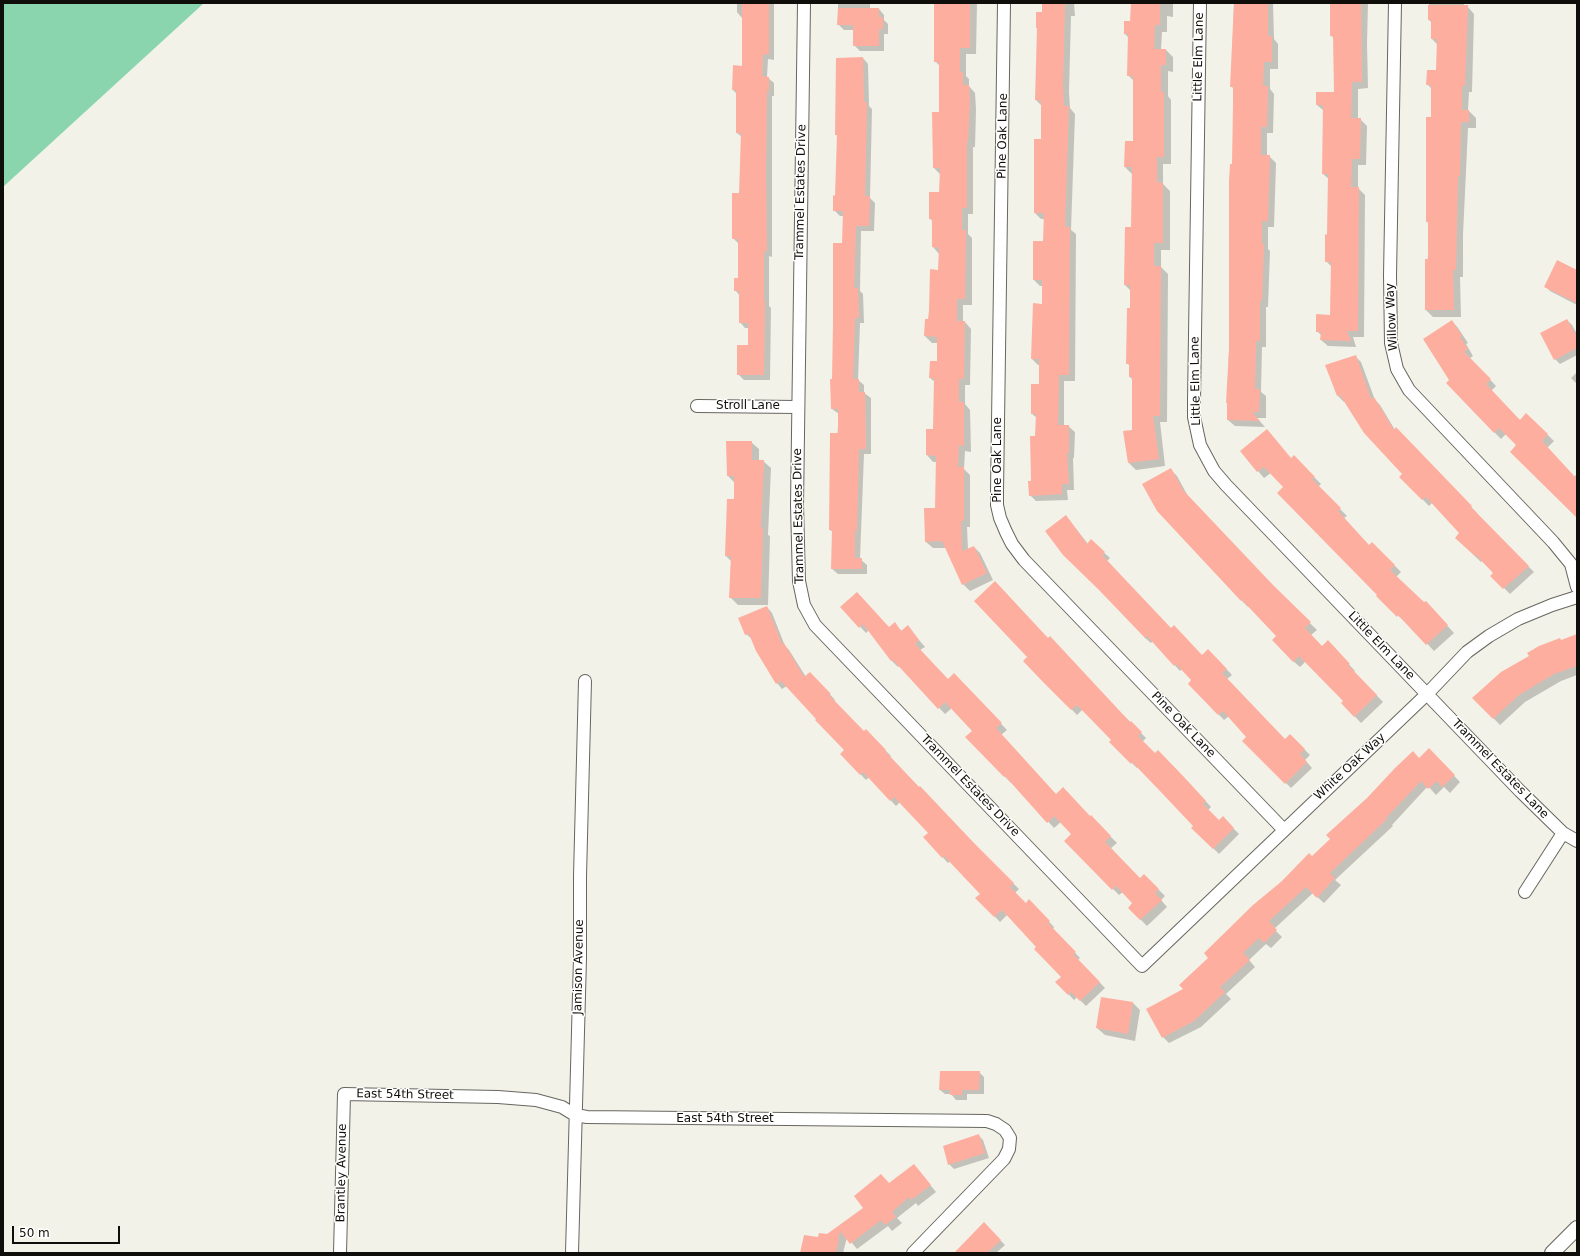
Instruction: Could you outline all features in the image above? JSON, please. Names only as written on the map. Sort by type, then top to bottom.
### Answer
[{"type":"street","name":"Trammel Estates Drive","points":[[804,3],[797,504],[799,581],[804,605],[815,625],[1142,966]]},
{"type":"street","name":"Pine Oak Lane","points":[[1004,3],[997,485],[997,504],[1000,518],[1012,544],[1024,560],[1284,830]]},
{"type":"street","name":"Little Elm Lane","points":[[1200,3],[1194,401],[1194,417],[1200,445],[1214,472],[1427,694]]},
{"type":"street","name":"Willow Way","points":[[1395,3],[1390,275],[1391,343],[1397,369],[1409,390],[1553,542],[1571,564],[1577,587]]},
{"type":"street","name":"Stroll Lane","points":[[697,406],[798,407]]},
{"type":"street","name":"White Oak Way","points":[[1142,966],[1427,694],[1466,652],[1518,619],[1577,596]]},
{"type":"street","name":"Jamison Avenue","points":[[572,1253],[580,958],[580,868],[585,681]]},
{"type":"street","name":"Trammel Estates Lane","points":[[1427,694],[1520,792],[1563,833],[1577,840]]},
{"type":"street","points":[[1525,892],[1563,833]]},
{"type":"street","name":"East 54th Street","points":[[344,1094],[498,1097],[536,1100],[562,1107],[575,1115],[587,1117],[987,1121],[996,1124],[1005,1130],[1010,1138],[1009,1149],[1004,1159],[913,1253]]},
{"type":"street","name":"Brantley Avenue","points":[[340,1253],[344,1094]]},
{"type":"street","points":[[1552,1253],[1577,1228]]},
{"type":"green space","points":[[3,3],[204,3],[3,187]]},
{"type":"building","points":[[742,3],[769,3],[769,55],[763,54],[762,76],[769,77],[769,91],[767,91],[766,172],[767,252],[764,251],[764,375],[737,375],[737,345],[748,345],[748,323],[739,323],[739,291],[734,291],[734,278],[738,278],[738,239],[732,239],[732,193],[739,193],[741,133],[736,133],[736,90],[732,90],[733,65],[742,66]]},
{"type":"building","points":[[934,3],[970,3],[970,48],[960,48],[960,72],[963,72],[963,85],[969,85],[970,102],[967,141],[967,208],[962,208],[962,230],[966,230],[965,299],[957,299],[957,321],[965,321],[964,379],[959,379],[959,402],[964,402],[964,446],[959,445],[958,467],[964,467],[964,521],[961,521],[962,551],[974,546],[987,573],[962,585],[942,541],[925,542],[924,508],[935,508],[936,456],[926,455],[926,429],[933,429],[934,378],[929,378],[930,361],[937,361],[937,337],[924,336],[925,319],[928,319],[929,311],[930,269],[938,270],[939,248],[932,247],[932,219],[929,219],[929,192],[939,192],[940,168],[933,168],[932,112],[939,112],[939,62],[934,62]]},
{"type":"building","points":[[1042,3],[1065,3],[1063,86],[1064,106],[1069,106],[1065,227],[1070,227],[1069,375],[1059,375],[1058,425],[1069,425],[1069,453],[1067,453],[1069,484],[1062,484],[1062,494],[1029,496],[1028,481],[1031,481],[1030,436],[1035,436],[1036,414],[1031,414],[1031,384],[1039,384],[1039,359],[1031,359],[1033,303],[1042,304],[1042,280],[1033,280],[1033,241],[1043,241],[1044,213],[1034,213],[1034,139],[1041,139],[1041,101],[1035,100],[1036,12],[1042,12]]},
{"type":"building","points":[[1131,3],[1160,3],[1160,25],[1155,25],[1154,49],[1166,49],[1166,65],[1161,65],[1161,92],[1164,92],[1164,157],[1157,157],[1157,182],[1163,183],[1163,243],[1154,243],[1154,266],[1161,266],[1160,416],[1153,416],[1159,459],[1128,463],[1123,431],[1132,430],[1132,377],[1129,377],[1129,364],[1126,364],[1127,308],[1130,308],[1130,285],[1124,285],[1125,227],[1131,227],[1132,167],[1124,167],[1125,141],[1133,141],[1133,76],[1127,76],[1128,34],[1124,34],[1124,21],[1130,21]]},
{"type":"building","points":[[1234,3],[1268,3],[1268,36],[1272,36],[1272,62],[1264,62],[1263,86],[1268,86],[1267,127],[1261,127],[1261,155],[1270,155],[1268,221],[1262,221],[1262,244],[1264,244],[1262,301],[1260,300],[1260,341],[1256,341],[1255,389],[1260,389],[1259,412],[1252,412],[1260,421],[1227,420],[1226,403],[1229,349],[1229,181],[1230,164],[1232,164],[1233,105],[1233,87],[1230,87]]},
{"type":"building","points":[[1330,3],[1361,3],[1362,82],[1352,82],[1351,118],[1361,118],[1360,159],[1352,159],[1351,187],[1359,187],[1358,331],[1347,331],[1351,341],[1320,340],[1321,332],[1316,332],[1316,314],[1330,315],[1331,262],[1325,262],[1328,174],[1322,174],[1323,105],[1316,105],[1316,92],[1334,92],[1333,36],[1330,36]]},
{"type":"building","points":[[1428,5],[1468,5],[1465,86],[1462,86],[1462,110],[1469,110],[1469,122],[1461,122],[1456,270],[1453,270],[1454,310],[1425,310],[1425,259],[1428,259],[1428,222],[1426,222],[1426,117],[1431,117],[1431,85],[1426,85],[1427,70],[1436,70],[1437,39],[1431,39],[1431,20],[1428,20]]},
{"type":"building","points":[[838,8],[879,8],[879,17],[883,17],[883,29],[879,29],[879,46],[853,46],[853,25],[837,25]]},
{"type":"building","points":[[863,57],[864,102],[867,102],[865,196],[870,196],[869,226],[856,226],[854,288],[858,288],[859,318],[855,318],[853,379],[859,379],[859,392],[865,392],[866,449],[859,449],[857,531],[855,531],[855,558],[862,558],[862,569],[831,569],[832,530],[829,530],[830,433],[838,433],[838,409],[831,409],[830,379],[832,379],[833,243],[842,243],[843,211],[833,211],[833,195],[835,196],[837,135],[835,135],[836,58]]},
{"type":"building","points":[[1557,260],[1577,270],[1577,303],[1544,287]]},
{"type":"building","points":[[1567,319],[1577,337],[1577,348],[1554,360],[1540,333]]},
{"type":"building","points":[[1452,320],[1462,336],[1460,337],[1468,349],[1464,352],[1491,379],[1486,384],[1520,420],[1526,413],[1548,434],[1542,441],[1577,479],[1577,518],[1510,452],[1516,445],[1499,428],[1494,433],[1446,383],[1449,380],[1423,339]]},
{"type":"building","points":[[1356,355],[1371,399],[1374,397],[1394,430],[1396,427],[1529,566],[1503,589],[1490,576],[1493,573],[1476,555],[1475,556],[1455,538],[1459,533],[1426,497],[1422,500],[1399,477],[1402,474],[1364,433],[1340,395],[1337,396],[1325,365]]},
{"type":"building","points":[[1267,429],[1291,458],[1294,455],[1315,477],[1312,479],[1341,508],[1338,511],[1369,545],[1372,542],[1395,565],[1390,570],[1424,602],[1426,601],[1448,625],[1426,645],[1398,615],[1397,617],[1376,596],[1377,595],[1277,493],[1283,487],[1264,467],[1257,472],[1240,451]]},
{"type":"building","points":[[726,441],[752,441],[752,460],[764,460],[761,528],[763,528],[761,598],[729,598],[731,556],[725,556],[727,499],[734,499],[734,476],[727,476]]},
{"type":"building","points":[[1171,468],[1183,490],[1274,586],[1311,622],[1305,628],[1322,646],[1328,640],[1350,664],[1348,665],[1377,695],[1354,717],[1341,703],[1343,701],[1299,656],[1293,662],[1272,640],[1276,636],[1242,600],[1241,601],[1157,511],[1142,484]]},
{"type":"building","points":[[1066,515],[1087,544],[1091,539],[1105,552],[1102,555],[1171,628],[1174,625],[1202,655],[1208,649],[1227,669],[1222,673],[1285,739],[1290,734],[1305,749],[1300,754],[1307,762],[1285,784],[1242,741],[1246,737],[1223,711],[1218,715],[1188,684],[1191,680],[1176,664],[1174,666],[1147,636],[1145,638],[1063,555],[1045,531]]},
{"type":"building","points":[[995,581],[1048,638],[1050,636],[1130,722],[1131,721],[1142,732],[1138,736],[1155,753],[1158,750],[1184,777],[1206,801],[1203,804],[1219,820],[1223,816],[1234,828],[1213,849],[1191,828],[1193,826],[1132,762],[1131,764],[1109,742],[1111,740],[1077,705],[1071,710],[1043,682],[1023,661],[1027,657],[974,601]]},
{"type":"building","points":[[857,592],[889,627],[895,622],[901,631],[908,625],[919,640],[915,644],[948,679],[954,673],[1002,723],[996,728],[1056,794],[1063,787],[1111,836],[1105,842],[1140,878],[1144,874],[1159,889],[1155,893],[1162,900],[1140,920],[1128,908],[1132,903],[1116,886],[1112,890],[1064,841],[1071,834],[1054,816],[1047,823],[1005,776],[1004,777],[965,737],[972,731],[945,702],[938,709],[893,660],[891,661],[863,624],[859,628],[840,607]]},
{"type":"building","points":[[767,606],[782,644],[784,643],[804,677],[810,672],[831,694],[829,695],[864,731],[866,729],[919,787],[920,786],[1014,883],[1010,887],[1026,903],[1029,899],[1050,921],[1048,923],[1076,952],[1073,954],[1100,982],[1080,1001],[1071,992],[1068,995],[1055,982],[1061,977],[1034,949],[1036,947],[1002,910],[994,917],[975,898],[980,894],[944,856],[942,858],[923,837],[928,833],[894,797],[890,801],[863,772],[860,775],[840,754],[844,750],[781,681],[776,684],[756,651],[749,634],[745,635],[738,618]]},
{"type":"building","points":[[1577,634],[1577,666],[1554,674],[1519,695],[1493,719],[1472,698],[1501,672],[1529,656],[1527,653],[1539,646],[1560,638],[1561,640]]},
{"type":"building","points":[[1429,748],[1455,775],[1442,787],[1437,781],[1428,789],[1421,781],[1386,818],[1387,819],[1330,873],[1335,878],[1317,898],[1306,887],[1269,921],[1277,930],[1264,943],[1259,938],[1243,953],[1250,960],[1220,987],[1225,992],[1194,1021],[1162,1038],[1146,1009],[1183,989],[1179,985],[1208,958],[1204,953],[1253,905],[1282,881],[1309,853],[1312,856],[1330,839],[1326,835],[1367,798],[1413,751],[1419,758]]},
{"type":"building","points":[[1101,997],[1133,1002],[1128,1034],[1096,1028]]},
{"type":"building","points":[[940,1071],[980,1071],[979,1090],[962,1090],[962,1095],[950,1095],[950,1090],[939,1090]]},
{"type":"building","points":[[979,1134],[985,1153],[948,1165],[943,1146]]},
{"type":"building","points":[[914,1164],[931,1185],[911,1200],[909,1197],[892,1212],[896,1217],[885,1225],[881,1220],[850,1244],[840,1231],[836,1253],[800,1253],[804,1235],[818,1237],[819,1233],[827,1234],[863,1208],[854,1196],[881,1174],[889,1183]]},
{"type":"building","points":[[984,1222],[1001,1240],[987,1253],[954,1253]]}]
